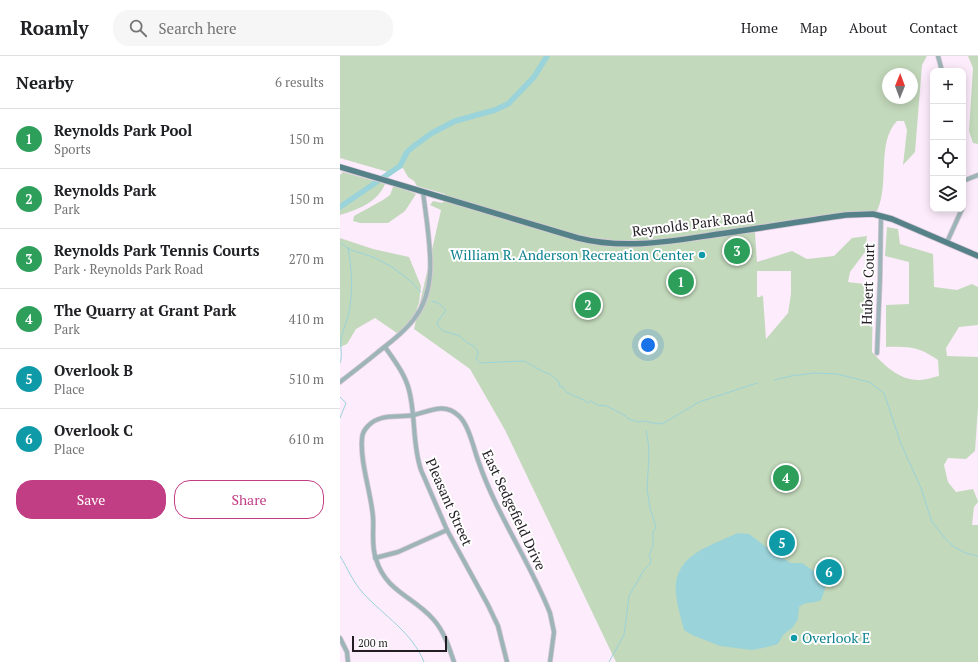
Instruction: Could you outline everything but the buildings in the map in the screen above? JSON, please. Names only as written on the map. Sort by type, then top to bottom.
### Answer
[{"type":"main road","name":"Reynolds Park Road","points":[[340,167],[578,238],[614,245],[660,243],[846,215],[868,214],[882,216],[913,227],[978,256]]},
{"type":"street","points":[[938,56],[941,68]]},
{"type":"street","points":[[966,180],[978,174]]},
{"type":"street","points":[[340,382],[402,334],[414,321],[421,310],[428,288],[431,267],[424,192]]},
{"type":"street","points":[[947,242],[961,212]]},
{"type":"street","name":"Hubert Court","points":[[877,353],[882,216]]},
{"type":"street","name":"Pleasant Street","points":[[384,347],[398,366],[408,386],[412,404],[417,460],[447,530],[498,626],[507,662]]},
{"type":"street","name":"East Sedgefield Drive","points":[[375,558],[373,518],[363,457],[362,435],[368,425],[378,419],[413,415],[445,408],[458,415],[464,421],[486,481],[550,613],[554,632],[550,662]]},
{"type":"street","points":[[447,530],[398,552],[375,558],[388,583],[427,612],[437,623],[454,662]]},
{"type":"street","points":[[340,638],[347,652],[348,662]]},
{"type":"green space","points":[[340,56],[927,56],[922,65],[915,152],[903,165],[907,130],[904,121],[897,121],[891,130],[887,141],[883,189],[877,211],[851,212],[753,227],[755,233],[757,262],[792,251],[807,259],[834,256],[852,238],[867,236],[865,252],[850,272],[848,282],[873,285],[872,352],[887,367],[899,375],[913,380],[925,380],[939,376],[938,360],[925,352],[914,348],[886,347],[886,305],[909,304],[909,262],[885,256],[887,227],[898,229],[900,244],[933,254],[934,287],[957,290],[972,284],[978,287],[978,325],[959,327],[946,348],[947,356],[978,357],[978,407],[975,451],[966,459],[948,458],[944,465],[948,482],[956,492],[973,489],[978,501],[974,507],[972,525],[978,525],[978,662],[616,662],[505,430],[470,369],[414,329],[441,210],[430,205],[433,201],[443,203],[445,194],[417,186],[414,181],[408,177],[403,168],[388,172],[340,158]],"holes":[[[757,271],[791,271],[791,294],[788,313],[766,339],[763,297],[762,295],[757,297]]]},
{"type":"green space","points":[[968,56],[978,56],[978,144],[973,143],[969,131],[973,68]]},
{"type":"green space","points":[[343,172],[385,184],[382,190],[372,200],[360,208],[340,215],[340,175]]},
{"type":"green space","points":[[396,186],[416,194],[405,211],[388,223],[360,223],[353,221],[354,216],[390,195],[393,187]]},
{"type":"green space","points":[[340,238],[373,249],[409,257],[421,286],[419,303],[412,323],[397,333],[375,318],[356,329],[347,344],[340,347]]},
{"type":"water","points":[[683,272],[685,291],[679,292],[676,273]]},
{"type":"water","points":[[738,533],[749,534],[791,563],[802,563],[820,576],[825,584],[825,589],[821,600],[804,604],[799,607],[798,619],[793,627],[783,635],[778,644],[752,650],[720,646],[692,635],[684,630],[676,594],[676,581],[680,570],[686,561],[695,554]]},
{"type":"waterway","points":[[340,207],[400,166],[407,152],[432,133],[455,121],[495,110],[508,104],[534,77],[547,56]]},
{"type":"waterway","points":[[340,243],[351,250],[373,257],[392,267],[408,279],[421,292]]},
{"type":"waterway","points":[[340,363],[341,339],[349,312],[351,296],[351,272],[348,248]]},
{"type":"waterway","points":[[432,301],[438,303],[446,310],[437,323],[440,329],[460,336],[475,348],[478,352],[476,359],[480,363],[524,361],[550,374],[559,382],[560,387],[562,386],[570,394],[588,403],[591,401],[597,405],[607,406],[629,419],[638,422],[664,423],[699,402],[757,383]]},
{"type":"waterway","points":[[774,380],[815,373],[837,374],[869,382],[884,393],[901,444],[921,488],[932,522],[953,546],[965,553],[978,556]]},
{"type":"waterway","points":[[340,397],[346,403],[340,418]]},
{"type":"waterway","points":[[609,662],[624,635],[629,596],[644,570],[650,564],[651,560],[649,555],[653,547],[653,532],[656,527],[650,508],[647,489],[649,455],[646,430]]},
{"type":"waterway","points":[[340,556],[359,589],[405,633],[419,651],[424,662]]},
{"type":"place","name":"Reynolds Park Tennis Courts","points":[[737,251]]},
{"type":"place","name":"William R. Anderson Recreation Center","points":[[702,255]]},
{"type":"place","name":"Reynolds Park Pool","points":[[681,282]]},
{"type":"place","name":"Reynolds Park","points":[[588,305]]},
{"type":"place","name":"The Quarry at Grant Park","points":[[786,478]]},
{"type":"place","name":"Overlook B","points":[[782,543]]},
{"type":"place","name":"Overlook C","points":[[829,572]]},
{"type":"place","name":"Overlook E","points":[[794,638]]}]
